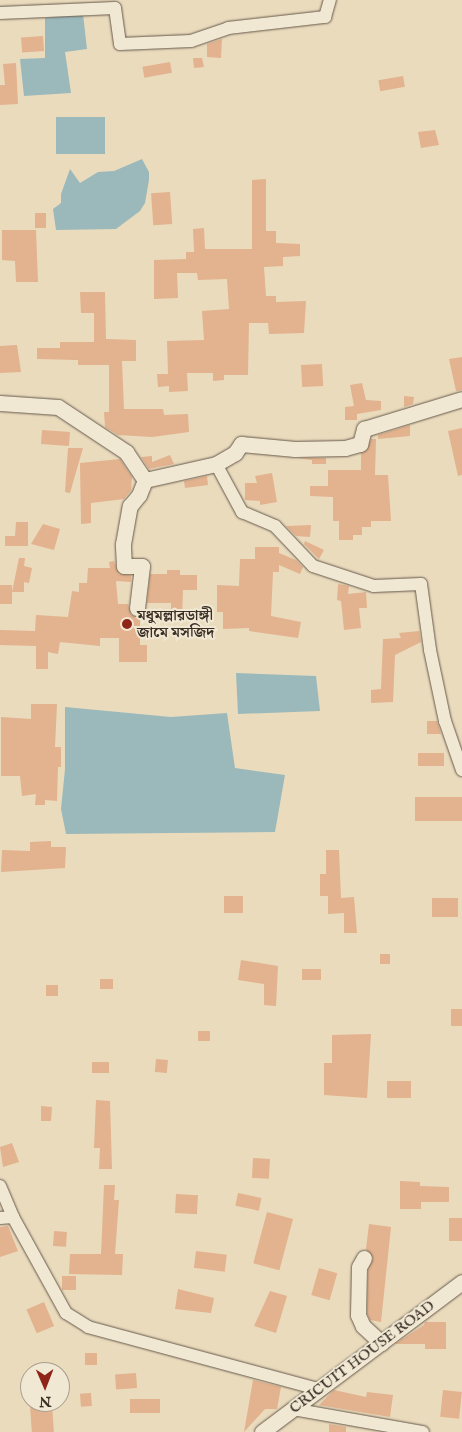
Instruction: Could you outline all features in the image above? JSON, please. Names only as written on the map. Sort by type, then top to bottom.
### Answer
[{"type":"street","points":[[0,13],[115,8],[120,44],[191,41],[228,28],[325,17],[330,0]]},
{"type":"street","points":[[145,480],[216,464],[235,453],[241,444],[295,449],[360,444],[364,429],[462,400]]},
{"type":"street","points":[[0,403],[58,407],[126,452],[145,480]]},
{"type":"street","points":[[216,464],[242,512],[275,526],[312,566],[374,586],[421,584],[432,659],[445,721],[462,770]]},
{"type":"street","points":[[137,608],[142,566],[124,566],[123,544],[130,506],[139,495],[145,480]]},
{"type":"street","points":[[0,1186],[6,1217],[66,1313],[88,1328],[318,1389]]},
{"type":"street","points":[[364,1258],[359,1267],[358,1315],[363,1326],[381,1343]]},
{"type":"street","name":"CRICUIT HOUSE ROAD","points":[[262,1432],[462,1282]]},
{"type":"street","points":[[292,1409],[423,1432]]},
{"type":"water","points":[[83,14],[87,49],[65,52],[71,93],[24,96],[20,59],[45,58],[45,18]]},
{"type":"water","points":[[56,117],[105,117],[105,154],[56,154]]},
{"type":"water","points":[[142,159],[149,172],[149,180],[145,203],[140,211],[116,229],[56,230],[53,209],[61,203],[61,194],[70,169],[80,183],[98,172],[114,171]]},
{"type":"water","points":[[236,673],[316,676],[320,711],[238,714]]},
{"type":"water","points":[[65,707],[171,717],[227,713],[235,768],[285,775],[275,832],[66,834],[61,809],[65,769]]},
{"type":"building","points":[[43,36],[44,51],[22,52],[21,38]]},
{"type":"building","points":[[222,39],[221,58],[207,57],[207,44]]},
{"type":"building","points":[[193,58],[202,58],[204,67],[194,68]]},
{"type":"building","points":[[170,62],[172,73],[144,78],[142,67]]},
{"type":"building","points":[[16,63],[18,104],[0,105],[0,85],[5,85],[3,64]]},
{"type":"building","points":[[403,76],[405,87],[380,91],[378,80]]},
{"type":"building","points":[[435,130],[439,145],[421,148],[418,132]]},
{"type":"building","points":[[266,179],[266,231],[276,231],[276,243],[300,244],[300,256],[283,257],[283,266],[264,267],[266,296],[276,296],[276,302],[306,301],[304,333],[269,334],[268,323],[249,323],[248,375],[224,375],[224,380],[213,381],[213,373],[187,373],[188,391],[169,392],[169,386],[158,387],[157,374],[168,374],[167,341],[204,340],[202,311],[229,309],[227,279],[198,280],[197,273],[177,273],[178,298],[154,299],[154,260],[186,259],[186,252],[194,252],[193,229],[204,228],[205,249],[252,249],[252,180]]},
{"type":"building","points":[[170,192],[172,224],[153,225],[151,193]]},
{"type":"building","points":[[35,213],[46,213],[46,228],[35,228]]},
{"type":"building","points":[[2,230],[36,230],[38,282],[16,282],[15,261],[2,260]]},
{"type":"building","points":[[80,292],[105,292],[106,339],[136,340],[136,361],[122,361],[124,409],[163,409],[164,415],[188,414],[189,432],[152,437],[118,435],[105,427],[104,412],[109,412],[109,365],[78,365],[78,360],[37,359],[37,348],[60,348],[60,342],[94,342],[94,313],[81,313]]},
{"type":"building","points":[[17,345],[21,372],[0,373],[0,346]]},
{"type":"building","points":[[462,357],[462,390],[456,391],[449,359]]},
{"type":"building","points":[[322,364],[323,386],[302,387],[301,365]]},
{"type":"building","points":[[362,383],[366,400],[381,401],[381,410],[357,414],[357,420],[345,420],[345,407],[354,406],[350,385]]},
{"type":"building","points":[[404,396],[414,397],[413,404],[404,407]]},
{"type":"building","points":[[410,425],[410,436],[378,439],[378,435]]},
{"type":"building","points":[[462,428],[462,475],[458,476],[448,431]]},
{"type":"building","points":[[42,430],[70,432],[69,446],[41,444]]},
{"type":"building","points":[[371,439],[376,439],[375,475],[388,475],[391,521],[371,521],[371,527],[362,527],[362,535],[353,535],[353,540],[339,540],[339,521],[333,521],[333,497],[310,496],[310,486],[328,486],[328,470],[361,470],[361,453],[367,450]]},
{"type":"building","points":[[68,448],[83,448],[70,493],[65,492]]},
{"type":"building","points":[[170,455],[174,464],[149,469],[141,457],[152,456],[152,462]]},
{"type":"building","points":[[297,458],[326,458],[326,464],[312,464],[312,460]]},
{"type":"building","points":[[120,459],[132,477],[131,490],[124,499],[91,503],[91,523],[81,524],[80,463]]},
{"type":"building","points":[[272,473],[277,502],[260,505],[260,501],[245,500],[245,483],[257,483],[255,476]]},
{"type":"building","points":[[207,476],[208,485],[185,488],[184,481]]},
{"type":"building","points":[[16,522],[28,522],[28,546],[5,546],[5,536],[15,536]]},
{"type":"building","points":[[43,524],[60,529],[54,550],[31,544]]},
{"type":"building","points":[[311,525],[310,537],[296,536],[286,526]]},
{"type":"building","points":[[305,541],[324,550],[319,559],[304,544]]},
{"type":"building","points":[[255,547],[279,547],[279,553],[296,560],[303,567],[300,574],[279,565],[279,572],[273,572],[271,616],[301,622],[298,638],[249,631],[249,628],[223,629],[223,612],[217,612],[217,585],[239,586],[240,559],[255,559]]},
{"type":"building","points":[[19,558],[25,558],[24,566],[32,568],[29,583],[24,582],[24,592],[12,592]]},
{"type":"building","points":[[114,561],[119,574],[131,575],[131,582],[116,581],[118,604],[128,604],[131,615],[140,617],[140,645],[147,645],[147,662],[119,662],[119,638],[100,638],[100,646],[60,642],[58,654],[48,652],[48,669],[36,669],[36,646],[0,645],[0,630],[35,631],[36,615],[68,617],[72,591],[79,592],[79,583],[87,583],[88,568],[110,568],[109,562]]},
{"type":"building","points":[[167,570],[180,570],[180,575],[197,575],[197,590],[183,590],[182,619],[171,619],[171,603],[147,603],[150,574],[167,574]]},
{"type":"building","points":[[338,584],[349,586],[348,594],[366,592],[367,608],[359,608],[361,628],[344,630],[341,601],[337,600]]},
{"type":"building","points":[[0,585],[12,585],[12,604],[0,604]]},
{"type":"building","points":[[419,631],[421,642],[395,655],[393,702],[371,703],[371,690],[381,689],[383,639],[401,638],[399,633]]},
{"type":"building","points":[[31,704],[57,704],[55,747],[61,747],[61,767],[58,767],[57,801],[45,800],[45,805],[35,805],[36,794],[22,796],[20,776],[1,776],[1,717],[31,719]]},
{"type":"building","points":[[427,721],[437,721],[441,734],[427,734]]},
{"type":"building","points":[[418,753],[444,753],[444,766],[418,766]]},
{"type":"building","points":[[415,797],[462,797],[462,821],[415,821]]},
{"type":"building","points":[[51,841],[51,847],[66,847],[65,868],[1,872],[2,850],[30,851],[30,842]]},
{"type":"building","points":[[326,850],[339,850],[341,898],[354,897],[357,933],[344,933],[344,913],[328,914],[328,896],[320,896],[320,874],[326,874]]},
{"type":"building","points":[[224,896],[243,896],[243,913],[224,913]]},
{"type":"building","points":[[432,898],[458,898],[458,917],[432,917]]},
{"type":"building","points":[[380,954],[390,954],[390,964],[380,964]]},
{"type":"building","points":[[241,960],[278,966],[276,1006],[264,1005],[264,984],[238,980]]},
{"type":"building","points":[[302,969],[321,969],[321,980],[302,980]]},
{"type":"building","points":[[100,979],[113,979],[113,989],[100,989]]},
{"type":"building","points":[[46,985],[58,985],[58,996],[46,996]]},
{"type":"building","points":[[451,1009],[462,1009],[462,1026],[451,1026]]},
{"type":"building","points":[[198,1031],[210,1031],[210,1041],[198,1041]]},
{"type":"building","points":[[371,1034],[367,1098],[324,1095],[324,1063],[332,1063],[332,1035]]},
{"type":"building","points":[[156,1059],[168,1060],[167,1073],[155,1072]]},
{"type":"building","points":[[92,1062],[109,1062],[109,1073],[92,1073]]},
{"type":"building","points":[[387,1081],[411,1081],[411,1098],[387,1098]]},
{"type":"building","points":[[96,1100],[110,1101],[112,1169],[99,1169],[100,1148],[94,1148]]},
{"type":"building","points":[[41,1106],[52,1107],[51,1121],[41,1121]]},
{"type":"building","points":[[12,1143],[19,1162],[3,1167],[0,1147]]},
{"type":"building","points":[[253,1158],[270,1159],[269,1179],[252,1178]]},
{"type":"building","points":[[400,1181],[420,1182],[420,1186],[449,1187],[449,1202],[421,1202],[421,1209],[400,1209]]},
{"type":"building","points":[[104,1185],[115,1185],[114,1200],[119,1200],[115,1254],[123,1254],[122,1275],[69,1274],[70,1254],[101,1254]]},
{"type":"building","points":[[238,1193],[261,1198],[259,1211],[235,1206]]},
{"type":"building","points":[[176,1194],[198,1195],[197,1214],[175,1213]]},
{"type":"building","points":[[267,1212],[293,1219],[279,1270],[253,1263]]},
{"type":"building","points":[[449,1218],[462,1218],[462,1241],[449,1241]]},
{"type":"building","points":[[369,1224],[391,1227],[381,1322],[370,1320],[367,1313],[368,1270],[373,1258],[366,1249]]},
{"type":"building","points":[[8,1226],[18,1251],[0,1257],[0,1227]]},
{"type":"building","points":[[54,1231],[67,1232],[66,1247],[53,1246]]},
{"type":"building","points":[[196,1251],[227,1255],[225,1272],[194,1268]]},
{"type":"building","points":[[319,1268],[337,1273],[330,1300],[311,1295]]},
{"type":"building","points":[[62,1276],[76,1276],[76,1290],[62,1290]]},
{"type":"building","points":[[178,1289],[214,1298],[211,1313],[175,1309]]},
{"type":"building","points":[[270,1291],[287,1296],[276,1333],[254,1326]]},
{"type":"building","points":[[44,1302],[54,1326],[37,1333],[27,1309]]},
{"type":"building","points":[[425,1322],[446,1322],[446,1349],[425,1349],[425,1344],[395,1344],[424,1325]]},
{"type":"building","points":[[85,1353],[97,1353],[97,1365],[85,1365]]},
{"type":"building","points":[[136,1373],[137,1388],[116,1389],[115,1374]]},
{"type":"building","points":[[253,1380],[281,1387],[277,1409],[265,1409],[244,1432]]},
{"type":"building","points":[[334,1390],[366,1397],[367,1392],[393,1395],[390,1417],[319,1405]]},
{"type":"building","points":[[443,1390],[462,1392],[459,1419],[440,1417]]},
{"type":"building","points":[[91,1393],[92,1406],[81,1407],[80,1394]]},
{"type":"building","points":[[130,1399],[160,1399],[160,1413],[130,1413]]},
{"type":"building","points":[[30,1412],[52,1412],[54,1432],[32,1432]]},
{"type":"building","points":[[329,1424],[346,1427],[346,1432],[329,1432]]},
{"type":"place","name":"মধুমল্লারডাঙ্গী জামে মসজিদ","points":[[127,624]]}]
